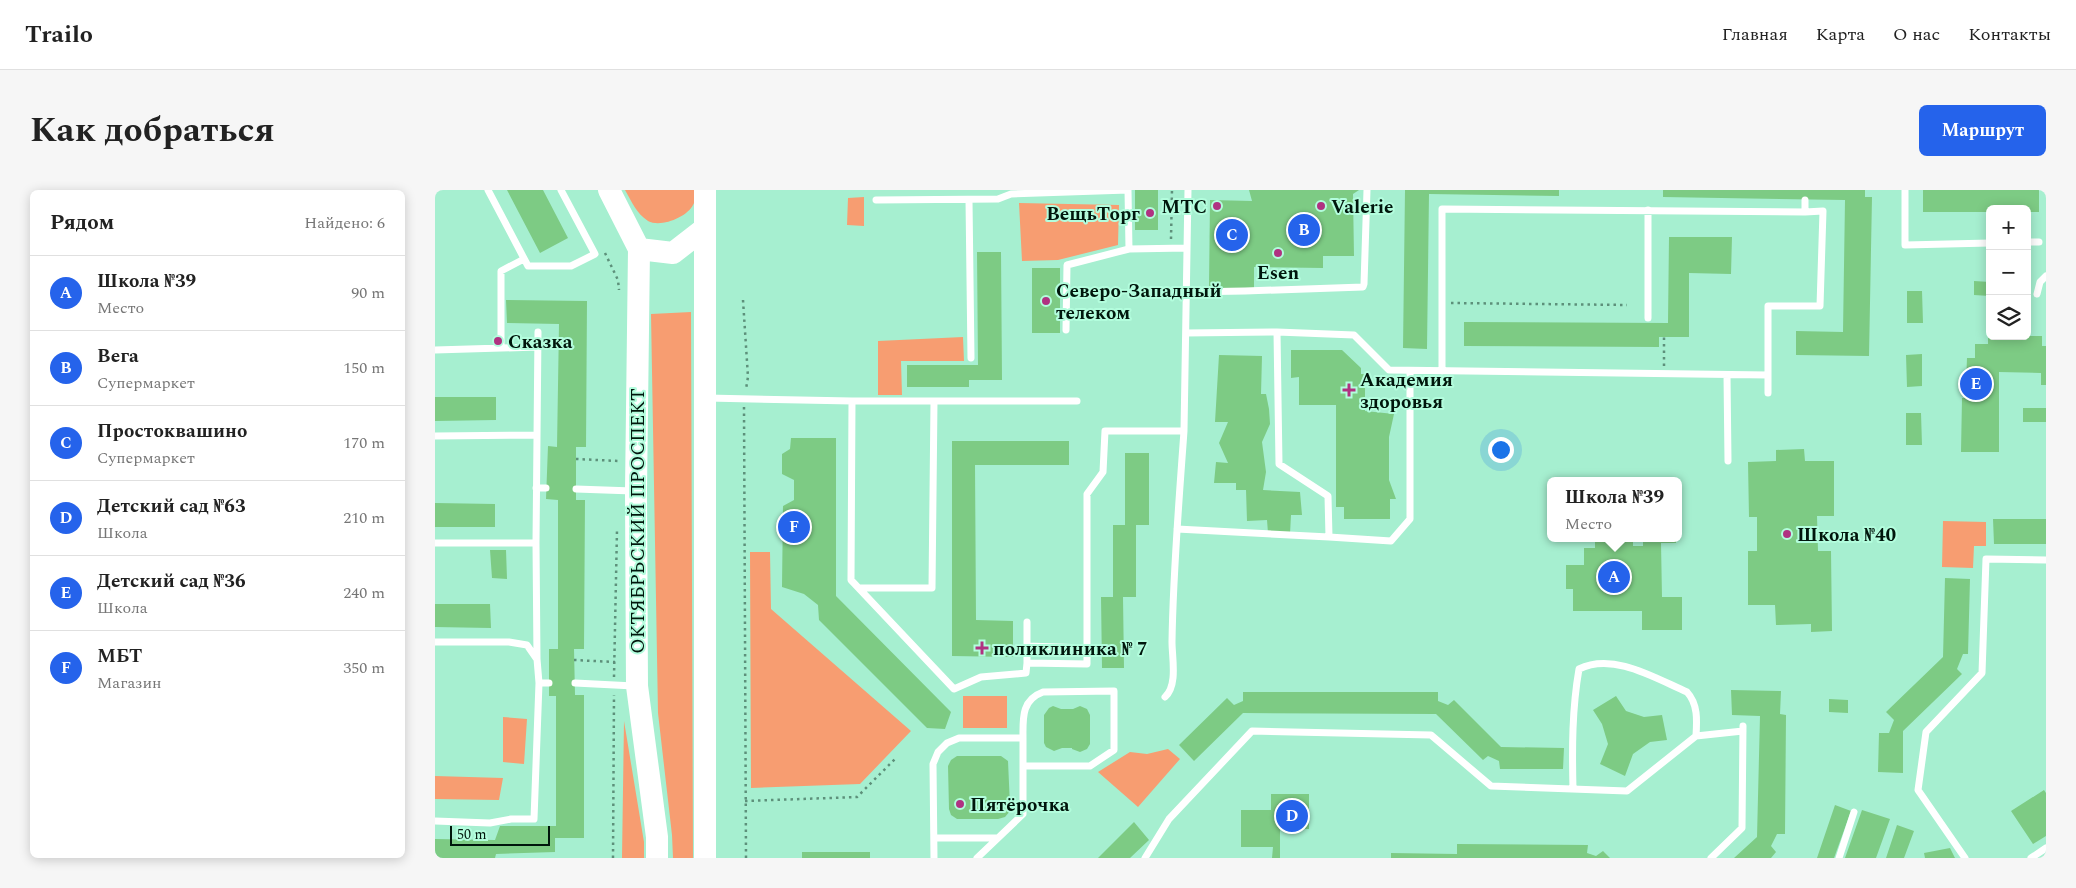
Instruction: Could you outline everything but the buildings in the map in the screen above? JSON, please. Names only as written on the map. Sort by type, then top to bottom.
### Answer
[{"type":"main road","name":"ОКТЯБРЬСКИЙ ПРОСПЕКТ","points":[[609,190],[639,249],[636,491],[637,686],[657,837],[657,858]]},
{"type":"main road","points":[[705,190],[705,858]]},
{"type":"main road","points":[[639,249],[673,253],[705,229]]},
{"type":"lane","points":[[488,190],[528,266],[571,266],[595,254],[561,190]]},
{"type":"lane","points":[[876,200],[997,199],[1011,194],[1128,190],[1129,249]]},
{"type":"lane","points":[[1165,697],[1172,688],[1172,630],[1184,431],[1188,190]]},
{"type":"lane","points":[[1187,292],[1363,287],[1367,190]]},
{"type":"lane","points":[[1905,190],[1905,245],[1986,243]]},
{"type":"lane","points":[[969,200],[971,358]]},
{"type":"lane","points":[[1805,200],[1805,212]]},
{"type":"lane","points":[[1442,372],[1442,209],[1805,212],[1823,210],[1819,306],[1768,306],[1768,393]]},
{"type":"lane","points":[[1648,210],[1648,318]]},
{"type":"lane","points":[[2031,242],[2039,242]]},
{"type":"lane","points":[[1066,330],[1067,265],[1129,249],[1187,248]]},
{"type":"lane","points":[[501,348],[501,271],[524,259]]},
{"type":"lane","points":[[2037,294],[2040,282],[2046,276]]},
{"type":"lane","points":[[435,821],[490,823],[511,819],[534,819],[539,683],[536,543],[538,332]]},
{"type":"lane","points":[[1186,333],[1277,332],[1354,334],[1389,370],[1768,375]]},
{"type":"lane","points":[[1277,332],[1279,464],[1328,496],[1329,537]]},
{"type":"lane","points":[[435,350],[538,347]]},
{"type":"lane","points":[[1177,529],[1391,541],[1411,519],[1410,371]]},
{"type":"lane","points":[[1727,375],[1728,462]]},
{"type":"lane","points":[[705,398],[853,401],[1077,400]]},
{"type":"lane","points":[[853,401],[851,580],[955,689],[981,677],[1026,673],[1027,622]]},
{"type":"lane","points":[[859,588],[932,588],[933,401]]},
{"type":"lane","points":[[1027,663],[1087,664],[1087,494],[1103,472],[1105,431],[1184,431]]},
{"type":"lane","points":[[435,436],[537,436]]},
{"type":"lane","points":[[536,488],[546,488]]},
{"type":"lane","points":[[576,489],[636,491]]},
{"type":"lane","points":[[435,543],[536,543]]},
{"type":"lane","points":[[1965,858],[1918,790],[1926,732],[1982,673],[1986,559],[2046,560]]},
{"type":"lane","points":[[435,642],[509,642],[527,645],[537,658]]},
{"type":"lane","points":[[1027,646],[1087,648]]},
{"type":"lane","points":[[1573,789],[1572,750],[1576,687],[1579,669],[1590,663],[1619,665],[1687,692],[1693,698],[1697,716],[1696,736]]},
{"type":"lane","points":[[539,683],[549,683]]},
{"type":"lane","points":[[575,683],[637,686]]},
{"type":"lane","points":[[977,858],[1023,814],[1023,766],[1023,738],[1023,712],[1029,701],[1037,694],[1043,692],[1114,691],[1114,750],[1090,766],[1023,766]]},
{"type":"lane","points":[[1145,858],[1169,819],[1252,731],[1431,735],[1491,786],[1627,791],[1696,736],[1743,728],[1742,828],[1711,858]]},
{"type":"lane","points":[[934,858],[933,764],[942,747],[959,738],[1023,738]]},
{"type":"lane","points":[[1839,858],[1854,812]]},
{"type":"lane","points":[[934,838],[998,838]]},
{"type":"lane","points":[[2031,858],[2046,848]]},
{"type":"path","points":[[1171,248],[1172,190]]},
{"type":"path","points":[[743,300],[748,377],[744,399],[746,858]]},
{"type":"path","points":[[1442,303],[1627,305]]},
{"type":"path","points":[[1664,337],[1664,374]]},
{"type":"path","points":[[576,459],[618,461],[618,451]]},
{"type":"path","points":[[613,858],[617,528]]},
{"type":"path","points":[[574,660],[615,662]]},
{"type":"path","points":[[745,800],[857,797],[896,758]]},
{"type":"shaded area","points":[[625,190],[696,190],[696,196],[694,203],[685,214],[666,222],[653,223],[640,214]]},
{"type":"shaded area","points":[[864,197],[864,226],[847,225],[848,198]]},
{"type":"shaded area","points":[[1019,203],[1119,205],[1118,245],[1058,260],[1022,261]]},
{"type":"shaded area","points":[[691,312],[693,858],[673,858],[658,713],[651,314]]},
{"type":"shaded area","points":[[963,337],[964,361],[901,361],[902,395],[878,395],[878,341]]},
{"type":"shaded area","points":[[1943,521],[1986,522],[1986,546],[1974,546],[1973,568],[1942,567]]},
{"type":"shaded area","points":[[750,552],[770,552],[771,609],[911,731],[860,784],[751,788]]},
{"type":"shaded area","points":[[963,696],[1007,696],[1007,728],[963,728]]},
{"type":"shaded area","points":[[503,717],[527,719],[524,764],[503,762]]},
{"type":"shaded area","points":[[624,721],[644,842],[644,858],[622,858]]},
{"type":"shaded area","points":[[1168,749],[1180,759],[1138,807],[1098,772],[1130,752],[1147,754]]},
{"type":"shaded area","points":[[435,776],[503,778],[499,800],[435,799]]},
{"type":"place","name":"МТС","points":[[1217,206]]},
{"type":"place","name":"Valerie","points":[[1321,206]]},
{"type":"place","name":"ВещьТорг","points":[[1150,213]]},
{"type":"place","name":"Вега","points":[[1304,230]]},
{"type":"place","name":"Простоквашино","points":[[1232,235]]},
{"type":"place","name":"Esen","points":[[1278,253]]},
{"type":"place","name":"Северо-Западный телеком","points":[[1046,301]]},
{"type":"place","name":"Сказка","points":[[498,341]]},
{"type":"place","name":"Детский сад №36","points":[[1976,384]]},
{"type":"place","name":"Академия здоровья","points":[[1349,390]]},
{"type":"place","name":"МБТ","points":[[794,527]]},
{"type":"place","name":"Школа №40","points":[[1787,534]]},
{"type":"place","name":"Школа №39","points":[[1614,577]]},
{"type":"place","name":"поликлиника № 7","points":[[982,648]]},
{"type":"place","name":"Пятёрочка","points":[[960,804]]},
{"type":"place","name":"Детский сад №63","points":[[1292,816]]}]
